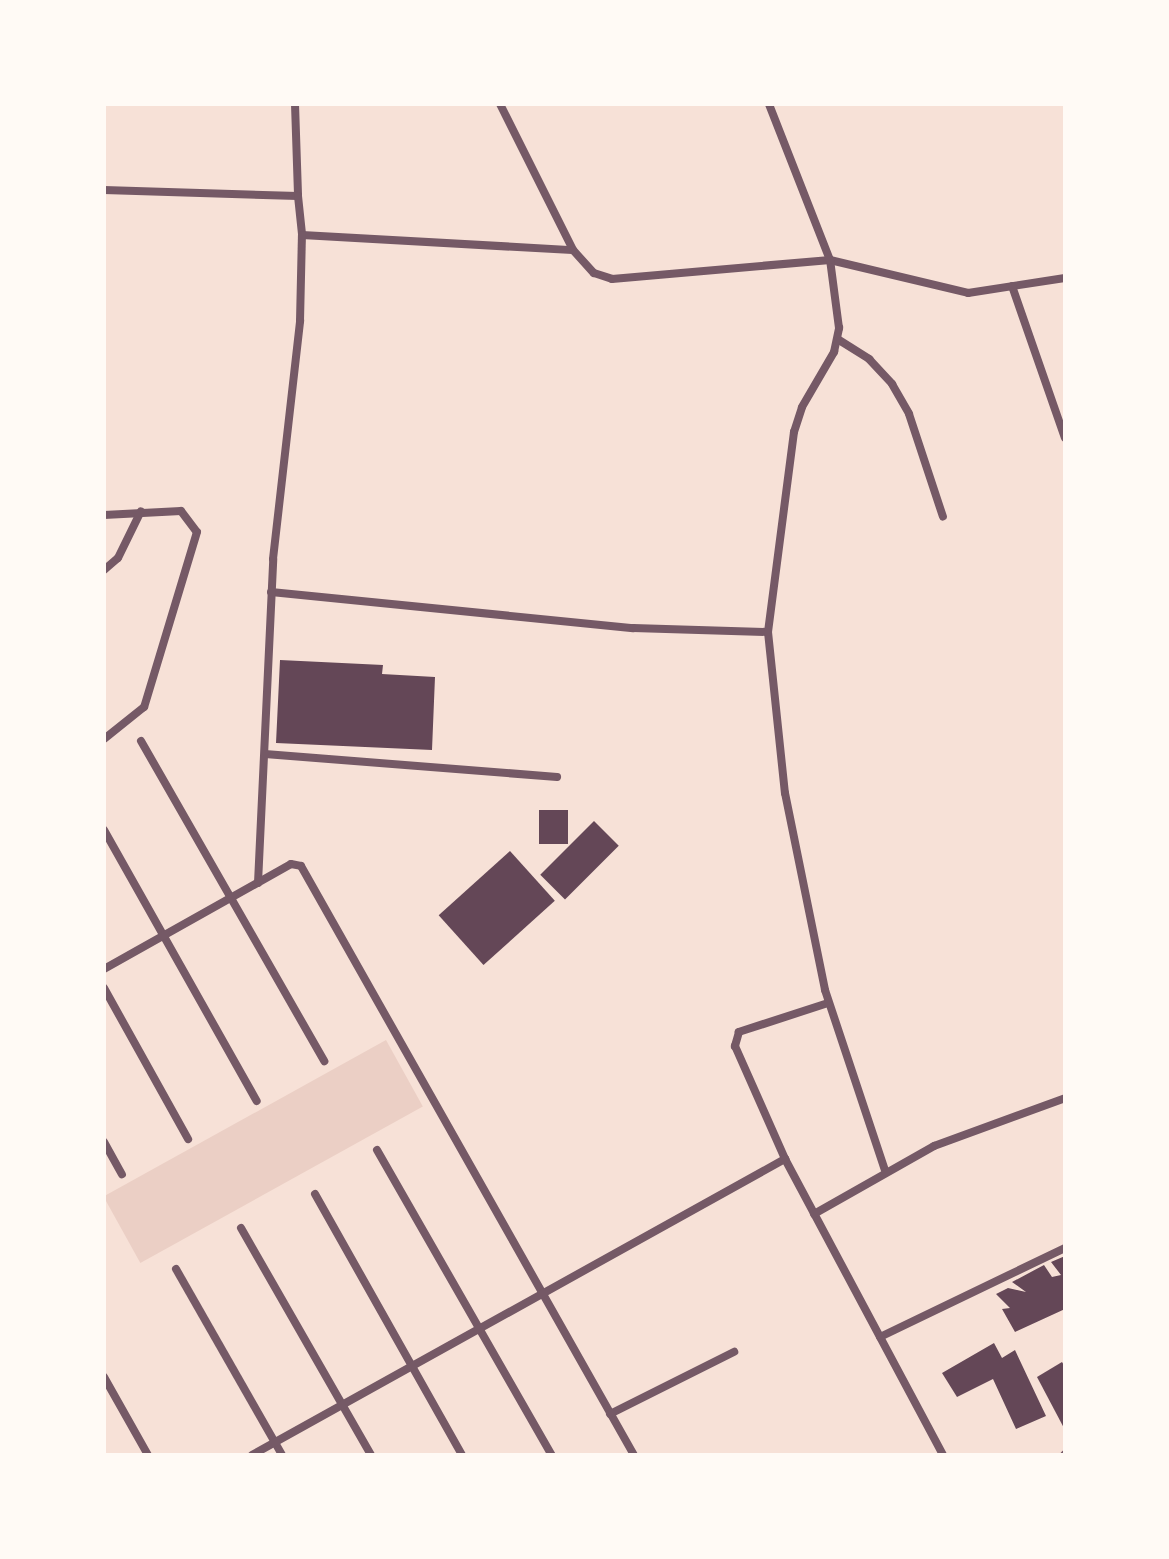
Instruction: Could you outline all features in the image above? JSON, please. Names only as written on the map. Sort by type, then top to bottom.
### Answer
[{"type":"street","points":[[258,883],[271,592],[300,321],[302,235],[295,104]]},
{"type":"street","points":[[500,104],[573,250],[594,273],[612,279],[830,260],[968,293],[1065,278]]},
{"type":"street","points":[[769,104],[830,260],[839,340],[802,407],[794,432],[768,632],[785,793],[828,1003],[885,1170]]},
{"type":"street","points":[[104,190],[298,196]]},
{"type":"street","points":[[302,235],[573,250]]},
{"type":"street","points":[[1012,286],[1065,438]]},
{"type":"street","points":[[839,340],[869,359],[892,384],[909,414],[943,517]]},
{"type":"street","points":[[104,570],[118,558],[141,511]]},
{"type":"street","points":[[104,515],[181,511],[197,532],[144,707],[104,739]]},
{"type":"street","points":[[271,592],[633,628],[768,632]]},
{"type":"street","points":[[141,741],[324,1061]]},
{"type":"street","points":[[265,754],[557,777]]},
{"type":"street","points":[[104,830],[257,1101]]},
{"type":"street","points":[[104,969],[291,864],[301,866],[634,1455]]},
{"type":"street","points":[[104,988],[188,1139]]},
{"type":"street","points":[[828,1003],[735,1036],[785,1159],[943,1455]]},
{"type":"street","points":[[814,1214],[885,1170],[934,1146],[1065,1098]]},
{"type":"street","points":[[104,1142],[122,1174]]},
{"type":"street","points":[[377,1150],[552,1455]]},
{"type":"street","points":[[252,1455],[785,1159]]},
{"type":"street","points":[[315,1194],[462,1455]]},
{"type":"street","points":[[241,1228],[371,1455]]},
{"type":"street","points":[[880,1337],[1065,1248]]},
{"type":"street","points":[[176,1269],[282,1455]]},
{"type":"street","points":[[610,1414],[734,1352]]},
{"type":"street","points":[[104,1377],[148,1455]]},
{"type":"shaded area","points":[[386,1040],[423,1106],[140,1263],[104,1196]]},
{"type":"building","points":[[280,660],[383,665],[382,674],[435,677],[432,750],[276,743]]},
{"type":"building","points":[[539,810],[568,810],[568,844],[539,844]]},
{"type":"building","points":[[594,821],[619,846],[565,899],[540,875]]},
{"type":"building","points":[[510,851],[555,901],[483,965],[439,915]]},
{"type":"building","points":[[1065,1256],[1065,1309],[1015,1332],[1002,1309],[1010,1308],[996,1294],[1008,1288],[1026,1292],[1012,1282],[1044,1265],[1052,1277],[1061,1275],[1051,1262]]},
{"type":"building","points":[[994,1343],[1002,1358],[1015,1350],[1046,1416],[1016,1429],[993,1379],[957,1397],[942,1373]]},
{"type":"building","points":[[1062,1362],[1065,1367],[1065,1430],[1037,1377]]}]
